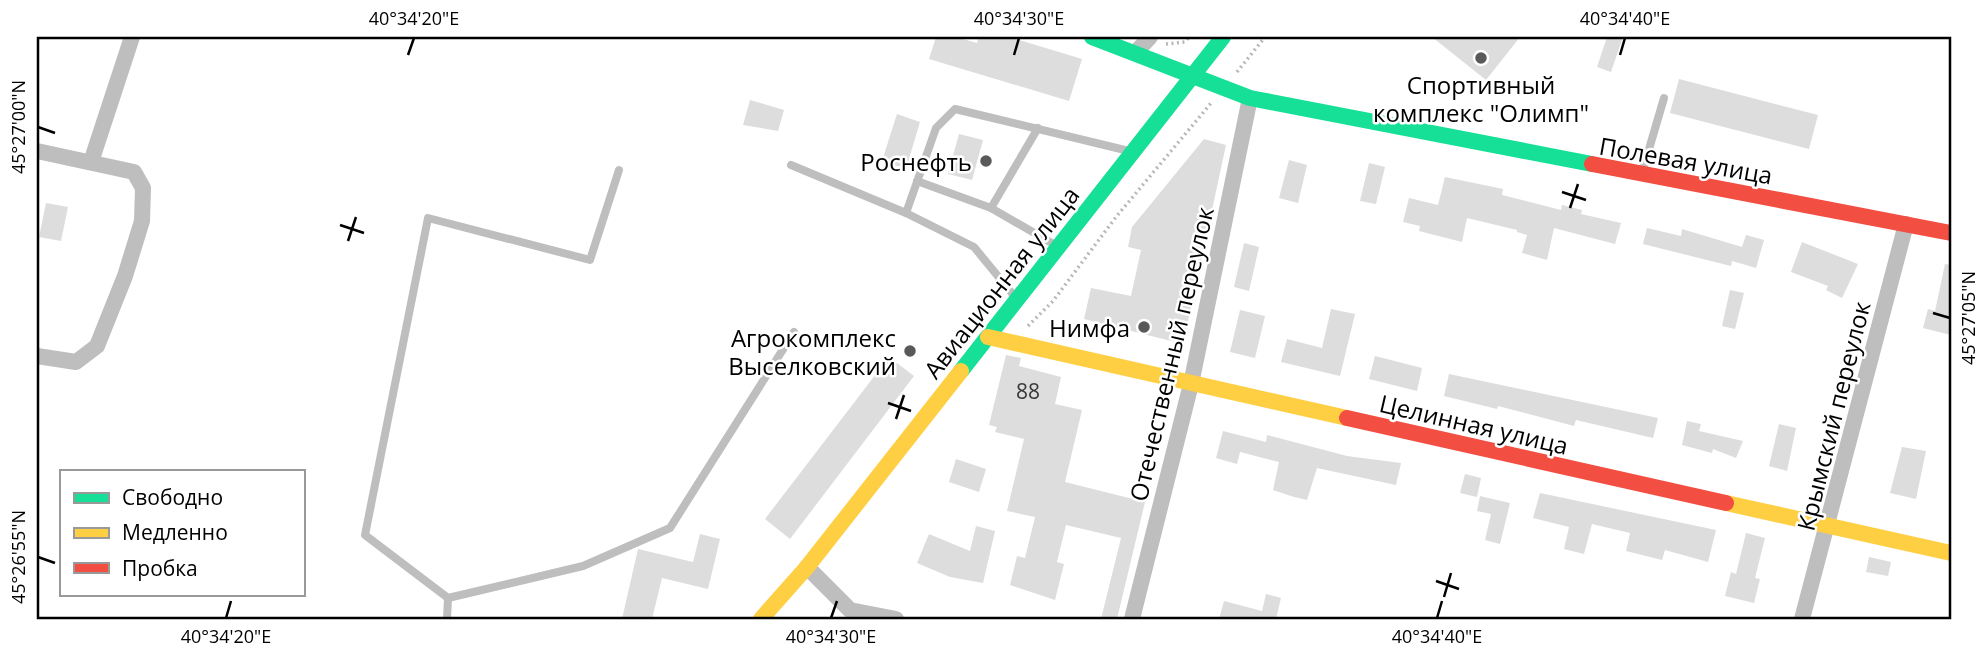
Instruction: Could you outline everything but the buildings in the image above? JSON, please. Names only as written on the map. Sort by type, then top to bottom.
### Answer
[{"type":"street","points":[[92,162],[132,37]]},
{"type":"street","name":"Полевая улица","points":[[1091,37],[1136,52],[1250,98],[1641,176],[1951,233]]},
{"type":"street","points":[[1136,52],[1150,37]]},
{"type":"street","name":"Авиационная улица","points":[[761,619],[807,567],[1223,37]]},
{"type":"street","name":"Отечественный переулок","points":[[1132,619],[1191,384],[1250,98]]},
{"type":"street","points":[[37,151],[134,172],[143,187],[139,232],[97,346],[76,362],[37,356]]},
{"type":"street","name":"Крымский переулок","points":[[1802,619],[1829,527],[1906,224]]},
{"type":"street","name":"Целинная улица","points":[[988,337],[1951,553]]},
{"type":"street","points":[[807,567],[850,610],[896,619]]},
{"type":"lane","points":[[1641,176],[1664,98]]},
{"type":"lane","points":[[906,213],[936,128],[955,109],[1132,151]]},
{"type":"lane","points":[[990,208],[1038,128]]},
{"type":"lane","points":[[790,165],[906,213],[974,247],[1016,299]]},
{"type":"lane","points":[[448,598],[365,535],[428,218],[590,260],[619,170]]},
{"type":"lane","points":[[918,181],[990,208],[1058,246]]},
{"type":"lane","points":[[448,598],[583,566],[670,528],[794,332]]},
{"type":"lane","points":[[447,619],[448,598]]},
{"type":"path","points":[[1012,342],[1053,301],[1116,217],[1265,37]]},
{"type":"traffic: fast","points":[[1092,37],[1250,98],[1592,164]]},
{"type":"traffic: fast","points":[[961,371],[1223,37]]},
{"type":"traffic: slow","points":[[988,337],[1347,418]]},
{"type":"traffic: slow","points":[[761,619],[807,567],[961,371]]},
{"type":"traffic: slow","points":[[1726,503],[1951,553]]},
{"type":"traffic: jam","points":[[1592,164],[1951,233]]},
{"type":"traffic: jam","points":[[1347,418],[1726,503]]},
{"type":"place","name":"Спортивный комплекс \"Олимп\"","points":[[1481,58]]},
{"type":"place","name":"Роснефть","points":[[986,161]]},
{"type":"place","name":"Нимфа","points":[[1144,327]]},
{"type":"place","name":"Агрокомплекс Выселковский","points":[[910,351]]}]
